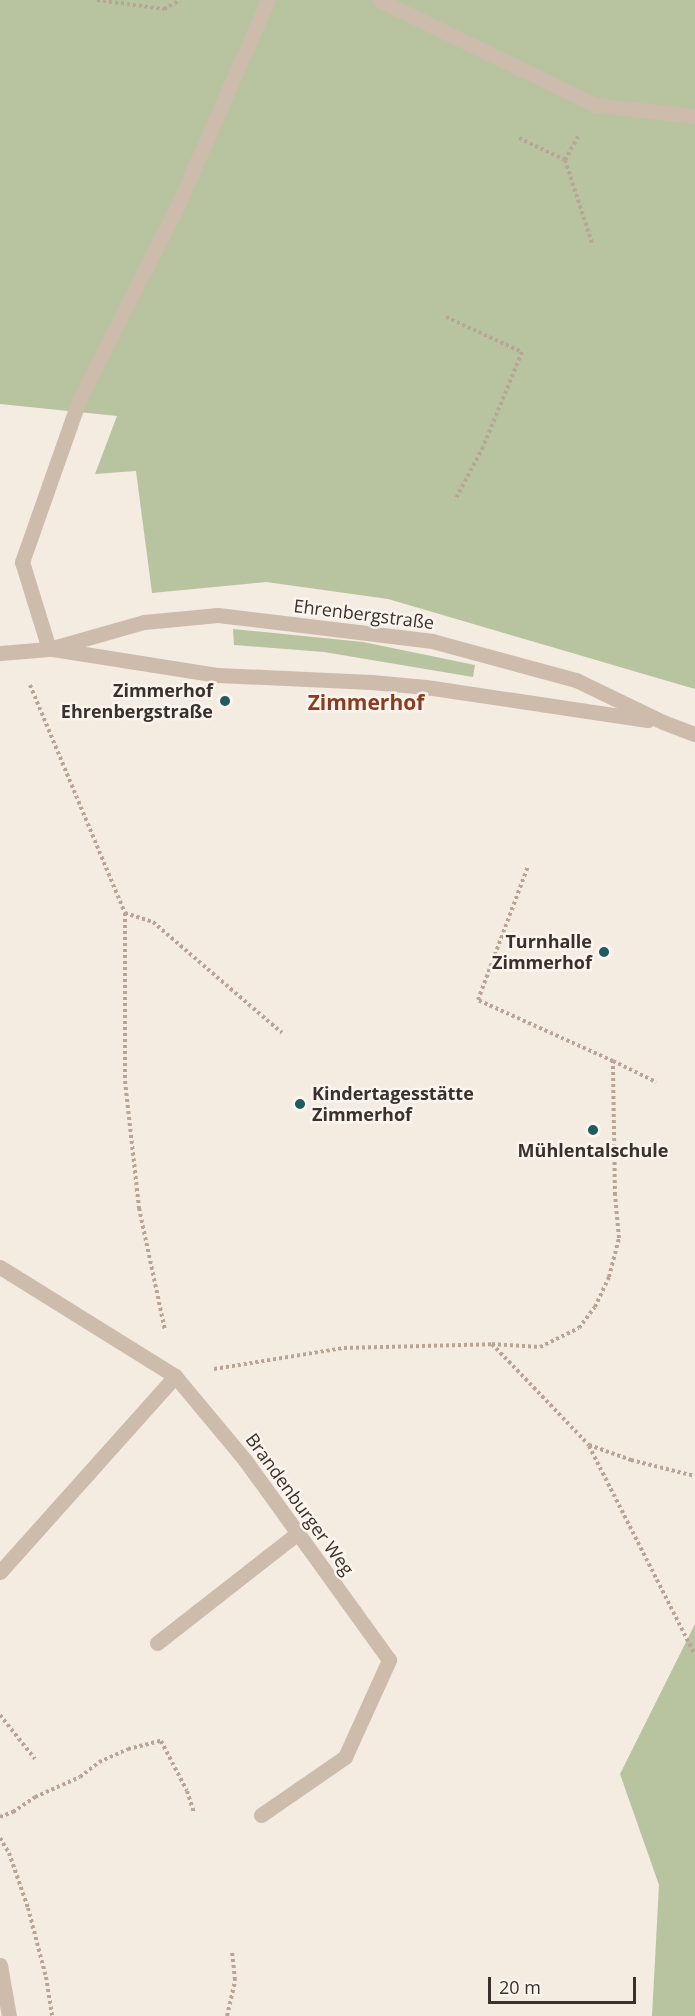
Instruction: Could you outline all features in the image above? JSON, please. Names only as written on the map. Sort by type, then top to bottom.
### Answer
[{"type":"street","points":[[49,649],[22,562],[79,399],[177,207],[268,0]]},
{"type":"street","points":[[379,0],[595,105],[695,116]]},
{"type":"street","name":"Ehrenbergstraße","points":[[49,649],[144,622],[219,615],[432,641],[576,680],[663,722],[695,734]]},
{"type":"street","name":"Ehrenbergstraße","points":[[0,653],[49,649],[218,675],[371,681],[663,722]]},
{"type":"street","name":"Brandenburger Weg","points":[[0,1267],[175,1376],[245,1460],[389,1660],[345,1757],[261,1815]]},
{"type":"street","points":[[0,1572],[175,1376]]},
{"type":"street","points":[[157,1643],[298,1533]]},
{"type":"street","points":[[0,1965],[9,2016]]},
{"type":"path","points":[[97,0],[164,9],[180,0]]},
{"type":"path","points":[[565,160],[595,105]]},
{"type":"path","points":[[519,138],[565,160],[593,246]]},
{"type":"path","points":[[446,317],[522,352],[483,447],[455,500]]},
{"type":"path","points":[[16,651],[125,913],[125,1081],[139,1208],[175,1376],[344,1348],[492,1344],[540,1347],[579,1328],[595,1307],[609,1277],[619,1239],[615,1195],[613,1061]]},
{"type":"path","points":[[528,866],[478,1000],[656,1082]]},
{"type":"path","points":[[125,913],[153,922],[282,1033]]},
{"type":"path","points":[[492,1344],[589,1445],[695,1655]]},
{"type":"path","points":[[589,1445],[631,1460],[695,1476]]},
{"type":"path","points":[[0,1715],[35,1759]]},
{"type":"path","points":[[0,1817],[14,1812],[35,1797],[80,1777],[99,1762],[128,1749],[161,1741],[187,1791],[194,1812]]},
{"type":"path","points":[[0,1838],[9,1853],[28,1908],[46,1977],[52,2016]]},
{"type":"path","points":[[227,2016],[235,1980],[232,1952]]},
{"type":"green space","points":[[0,0],[695,0],[695,689],[388,599],[266,582],[152,593],[136,471],[95,474],[117,416],[0,404]]},
{"type":"green space","points":[[233,629],[363,642],[475,665],[473,677],[324,652],[234,645]]},
{"type":"green space","points":[[695,1624],[695,2016],[652,2016],[659,1885],[620,1774]]},
{"type":"place","name":"Zimmerhof Ehrenbergstraße","points":[[225,701]]},
{"type":"place","name":"Turnhalle Zimmerhof","points":[[604,952]]},
{"type":"place","name":"Kindertagesstätte Zimmerhof","points":[[300,1104]]},
{"type":"place","name":"Mühlentalschule","points":[[593,1130]]},
{"type":"district","name":"Zimmerhof","points":[[366,702]]}]
